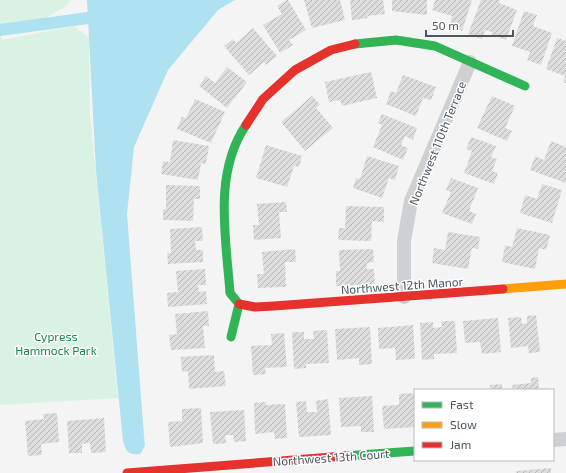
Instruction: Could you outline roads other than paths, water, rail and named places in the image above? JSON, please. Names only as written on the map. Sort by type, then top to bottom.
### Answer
[{"type":"street","points":[[231,337],[239,304],[230,293],[224,204],[228,170],[238,137],[263,99],[295,70],[331,50],[362,43],[396,40],[435,46],[525,86]]},
{"type":"street","name":"Northwest 110th Terrace","points":[[404,297],[404,241],[411,201],[470,62]]},
{"type":"street","name":"Northwest 12th Manor","points":[[239,304],[255,307],[566,284]]},
{"type":"street","points":[[554,440],[566,439]]},
{"type":"street","name":"Northwest 13th Court","points":[[127,473],[414,451]]},
{"type":"water","points":[[87,0],[235,0],[218,10],[168,70],[134,147],[127,214],[145,446],[140,454],[128,452],[123,441],[96,171]]},
{"type":"waterway","points":[[0,30],[88,18]]},
{"type":"park label","name":"Cypress Hammock Park","points":[[56,343]]}]
